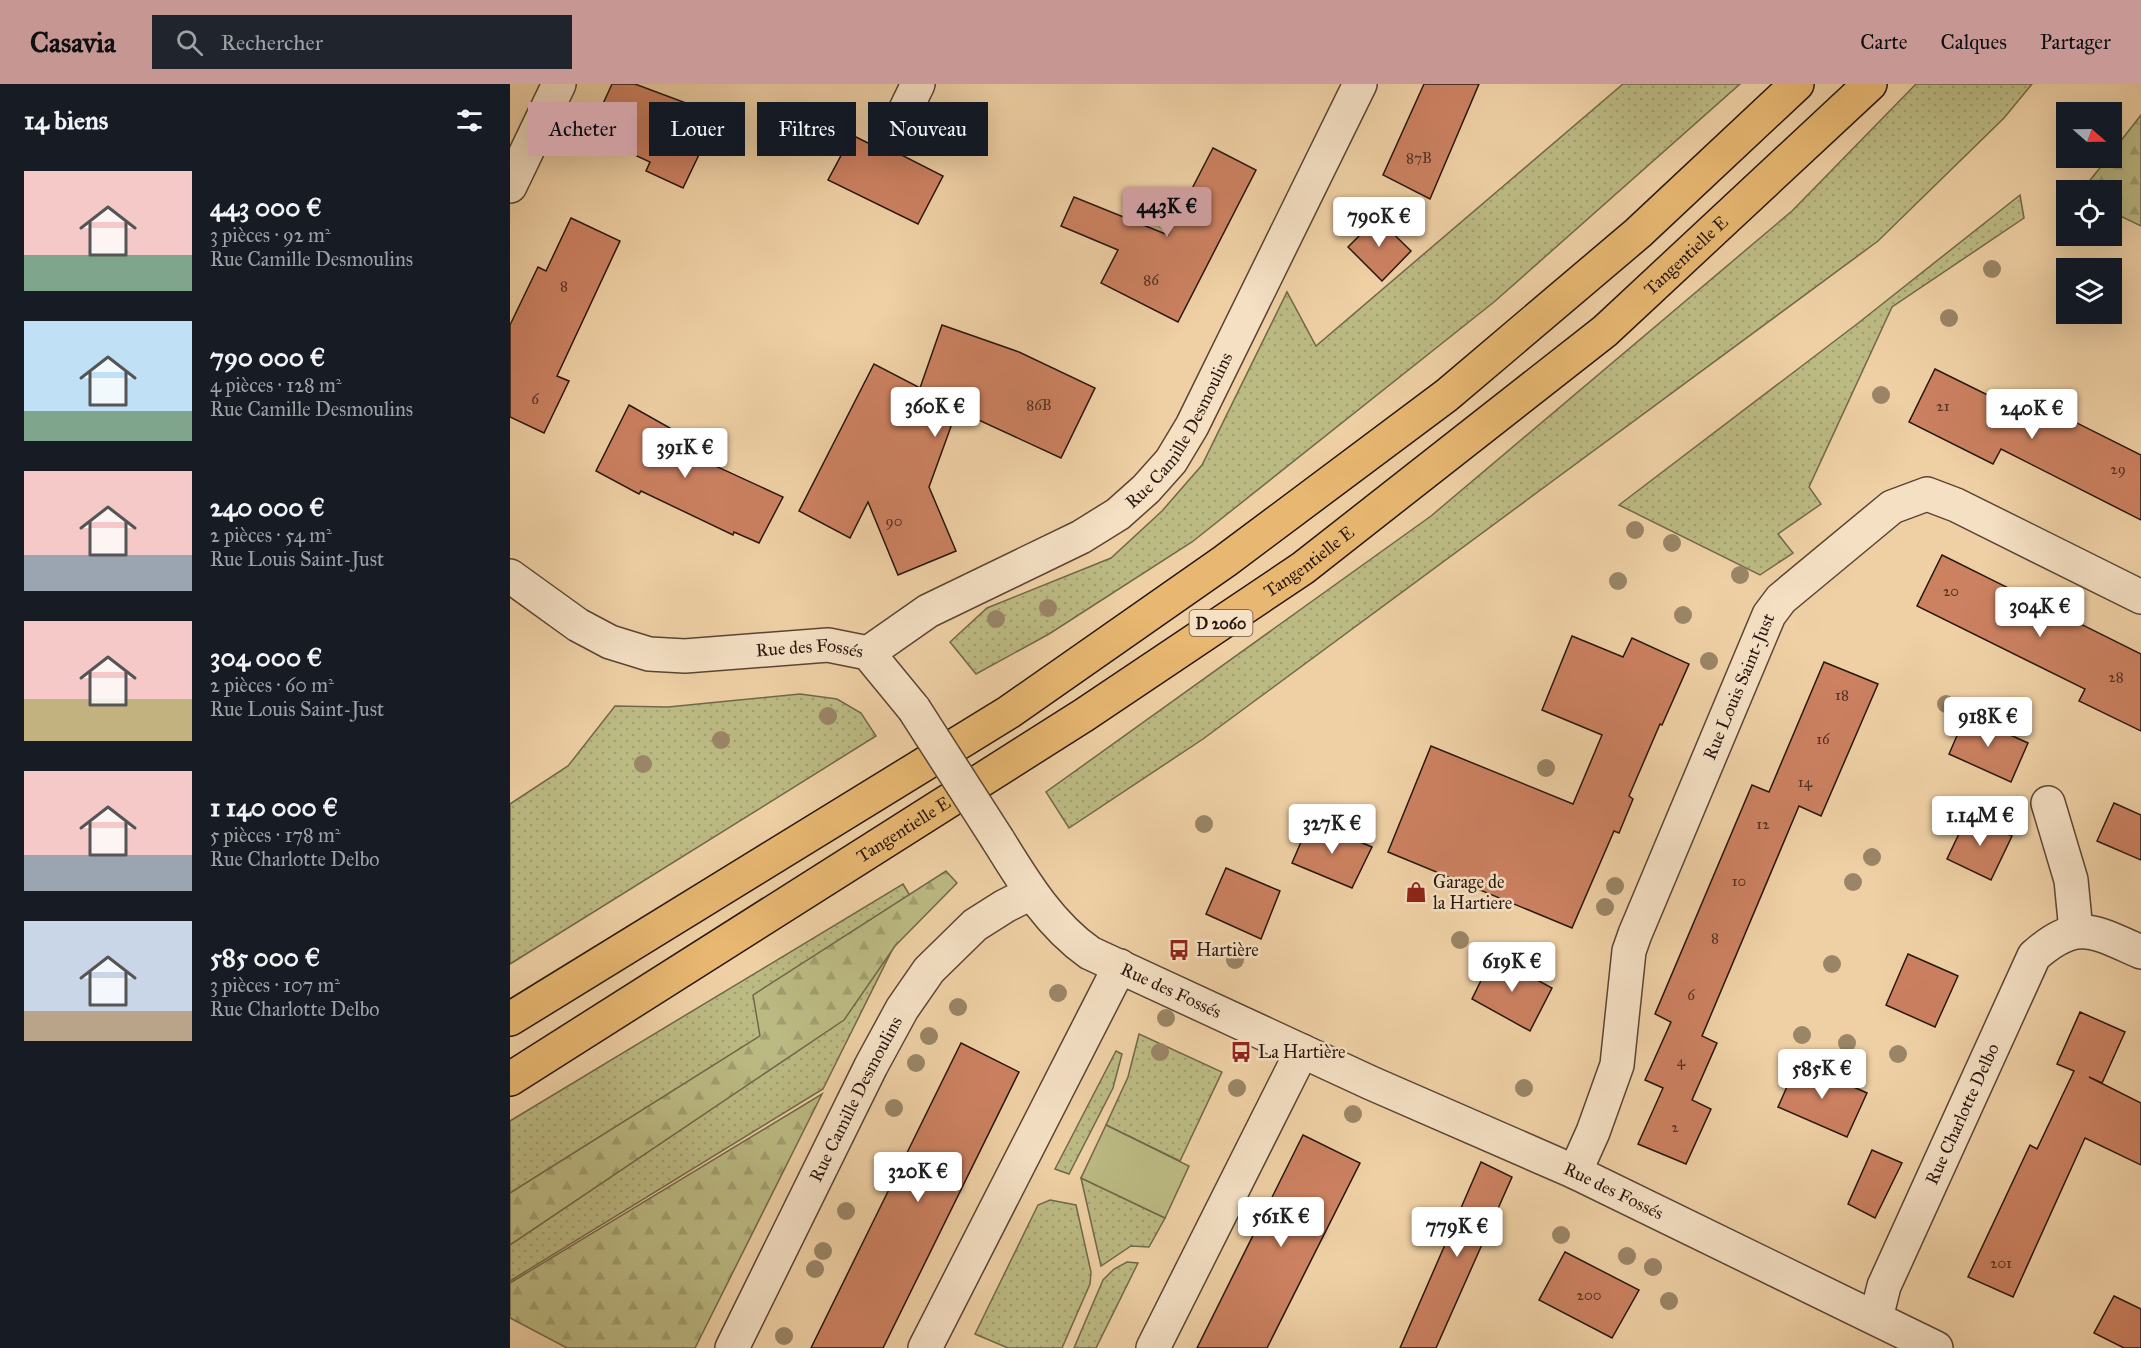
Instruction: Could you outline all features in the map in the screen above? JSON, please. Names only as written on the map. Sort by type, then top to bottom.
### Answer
[{"type":"main road","name":"D 2060","points":[[510,1019],[1009,712],[1225,561],[1447,395],[1638,233],[1797,84]]},
{"type":"main road","name":"Tangentielle E","points":[[510,1079],[1084,715],[1303,568],[1605,331],[1870,84]]},
{"type":"street","points":[[510,186],[559,84]]},
{"type":"street","points":[[909,102],[918,84]]},
{"type":"street","name":"Rue Camille Desmoulins","points":[[868,653],[928,611],[1081,537],[1118,514],[1146,489],[1171,461],[1192,426],[1360,84]]},
{"type":"street","name":"Rue Louis Saint-Just","points":[[1575,1172],[1593,1132],[1617,1065],[1629,951],[1635,933],[1769,615],[1781,599],[1892,507],[1927,494],[1956,505],[2141,597]]},
{"type":"street","name":"Rue des Fossés","points":[[510,576],[578,625],[610,642],[649,654],[685,656],[828,645],[868,653],[914,709],[1031,893],[1076,944],[1090,953],[1302,1051],[1575,1172],[1936,1348]]},
{"type":"street","points":[[2048,803],[2072,880],[2076,930],[2103,935],[2141,952]]},
{"type":"street","name":"Rue Camille Desmoulins","points":[[732,1348],[871,1066],[902,1009],[929,970],[975,925],[1031,893]]},
{"type":"street","name":"Rue Charlotte Delbo","points":[[1876,1318],[1884,1286],[2034,956],[2051,941],[2076,930]]},
{"type":"street","points":[[925,1348],[1120,966]]},
{"type":"street","points":[[1153,1348],[1302,1051]]},
{"type":"green space","points":[[1623,84],[1740,84],[1494,302],[1192,542],[1049,634],[976,674],[950,642],[987,608],[1111,558],[1162,511],[1202,465],[1287,292],[1316,346]]},
{"type":"green space","points":[[1916,84],[2032,84],[2004,118],[1878,241],[1203,739],[1069,828],[1046,792],[1431,516],[1792,211]]},
{"type":"green space","points":[[2141,115],[2141,226],[2122,217],[2122,180],[2090,180],[2100,168],[2122,168],[2122,139]]},
{"type":"green space","points":[[2020,195],[2024,218],[1892,307],[1809,487],[1821,504],[1778,534],[1793,553],[1760,575],[1619,505],[1857,324]]},
{"type":"green space","points":[[800,694],[837,699],[861,713],[876,736],[510,964],[510,804],[568,766],[615,706],[668,707]]},
{"type":"green space","points":[[946,871],[957,883],[895,946],[844,1020],[510,1245],[510,1193],[760,1036],[753,995]]},
{"type":"green space","points":[[903,884],[915,904],[823,1089],[510,1281],[510,1121]]},
{"type":"green space","points":[[1139,1034],[1222,1072],[1180,1161],[1106,1125],[1128,1077]]},
{"type":"green space","points":[[1116,1051],[1122,1054],[1113,1088],[1069,1174],[1055,1169]]},
{"type":"green space","points":[[822,1094],[695,1348],[567,1348],[510,1318],[510,1283]]},
{"type":"green space","points":[[1106,1125],[1189,1166],[1165,1218],[1081,1178]]},
{"type":"green space","points":[[1081,1178],[1165,1218],[1149,1247],[1131,1246],[1101,1266]]},
{"type":"green space","points":[[1050,1200],[1076,1205],[1091,1272],[1090,1284],[1062,1348],[1008,1348],[975,1334],[1038,1205]]},
{"type":"green space","points":[[1127,1262],[1138,1263],[1096,1348],[1074,1348],[1103,1280],[1114,1269]]},
{"type":"building","points":[[612,84],[635,84],[683,102],[649,102],[649,156],[698,156],[683,188],[646,171],[650,162],[637,156],[637,102],[604,102]]},
{"type":"building","points":[[1424,84],[1479,84],[1430,199],[1383,175]]},
{"type":"building","points":[[856,137],[868,143],[868,156],[904,156],[943,176],[918,224],[828,180],[841,156],[856,156]]},
{"type":"building","points":[[1213,148],[1256,170],[1178,322],[1101,283],[1118,250],[1061,226],[1074,197],[1168,235]]},
{"type":"building","points":[[1372,213],[1411,251],[1382,281],[1348,247],[1363,232]]},
{"type":"building","points":[[571,218],[620,241],[557,376],[569,381],[544,433],[510,417],[510,325],[538,267],[546,271]]},
{"type":"building","points":[[942,325],[1019,352],[1095,388],[1061,458],[957,410],[929,487],[956,551],[898,575],[868,502],[850,538],[799,511],[874,364],[920,388]]},
{"type":"building","points":[[1935,369],[2020,411],[2027,398],[2141,455],[2141,520],[2001,449],[1993,464],[1909,422]]},
{"type":"building","points":[[629,405],[670,428],[663,442],[783,497],[759,543],[734,532],[733,535],[641,491],[639,494],[596,471]]},
{"type":"building","points":[[1942,555],[2141,654],[2141,731],[2079,701],[2085,689],[1917,606]]},
{"type":"building","points":[[1572,636],[1623,657],[1632,638],[1689,664],[1629,796],[1633,799],[1619,833],[1614,831],[1572,928],[1388,852],[1431,746],[1573,804],[1602,735],[1542,710]]},
{"type":"building","points":[[1824,662],[1878,684],[1821,816],[1799,806],[1702,1036],[1717,1043],[1692,1100],[1711,1109],[1686,1164],[1638,1144],[1663,1088],[1645,1080],[1671,1022],[1655,1014],[1752,785],[1769,792]]},
{"type":"building","points":[[1966,715],[2028,743],[2011,782],[1949,754]]},
{"type":"building","points":[[2114,803],[2141,815],[2141,860],[2097,841]]},
{"type":"building","points":[[1968,815],[2012,836],[1991,880],[1947,859]]},
{"type":"building","points":[[1310,821],[1372,847],[1352,888],[1292,863]]},
{"type":"building","points":[[1226,868],[1280,891],[1261,939],[1206,914]]},
{"type":"building","points":[[1908,954],[1958,976],[1935,1027],[1886,1005]]},
{"type":"building","points":[[1493,956],[1552,988],[1530,1031],[1472,999]]},
{"type":"building","points":[[2080,1012],[2125,1032],[2102,1083],[2089,1077],[2141,1103],[2141,1165],[2085,1138],[2013,1297],[1968,1277],[2030,1145],[2037,1149],[2074,1071],[2057,1064]]},
{"type":"building","points":[[961,1043],[1019,1072],[883,1348],[811,1348]]},
{"type":"building","points":[[1798,1062],[1867,1093],[1847,1137],[1778,1107]]},
{"type":"building","points":[[1303,1135],[1360,1163],[1267,1348],[1197,1348]]},
{"type":"building","points":[[1872,1150],[1902,1163],[1875,1218],[1848,1204]]},
{"type":"building","points":[[1481,1162],[1512,1177],[1436,1348],[1400,1348]]},
{"type":"building","points":[[1565,1252],[1639,1290],[1612,1338],[1539,1300]]},
{"type":"building","points":[[2114,1296],[2141,1309],[2141,1348],[2124,1348],[2094,1333]]},
{"type":"place","name":"Garage de la Hartiere","points":[[1416,892]]},
{"type":"place","name":"Hartière","points":[[1179,950]]},
{"type":"place","name":"La Hartière","points":[[1241,1052]]}]
